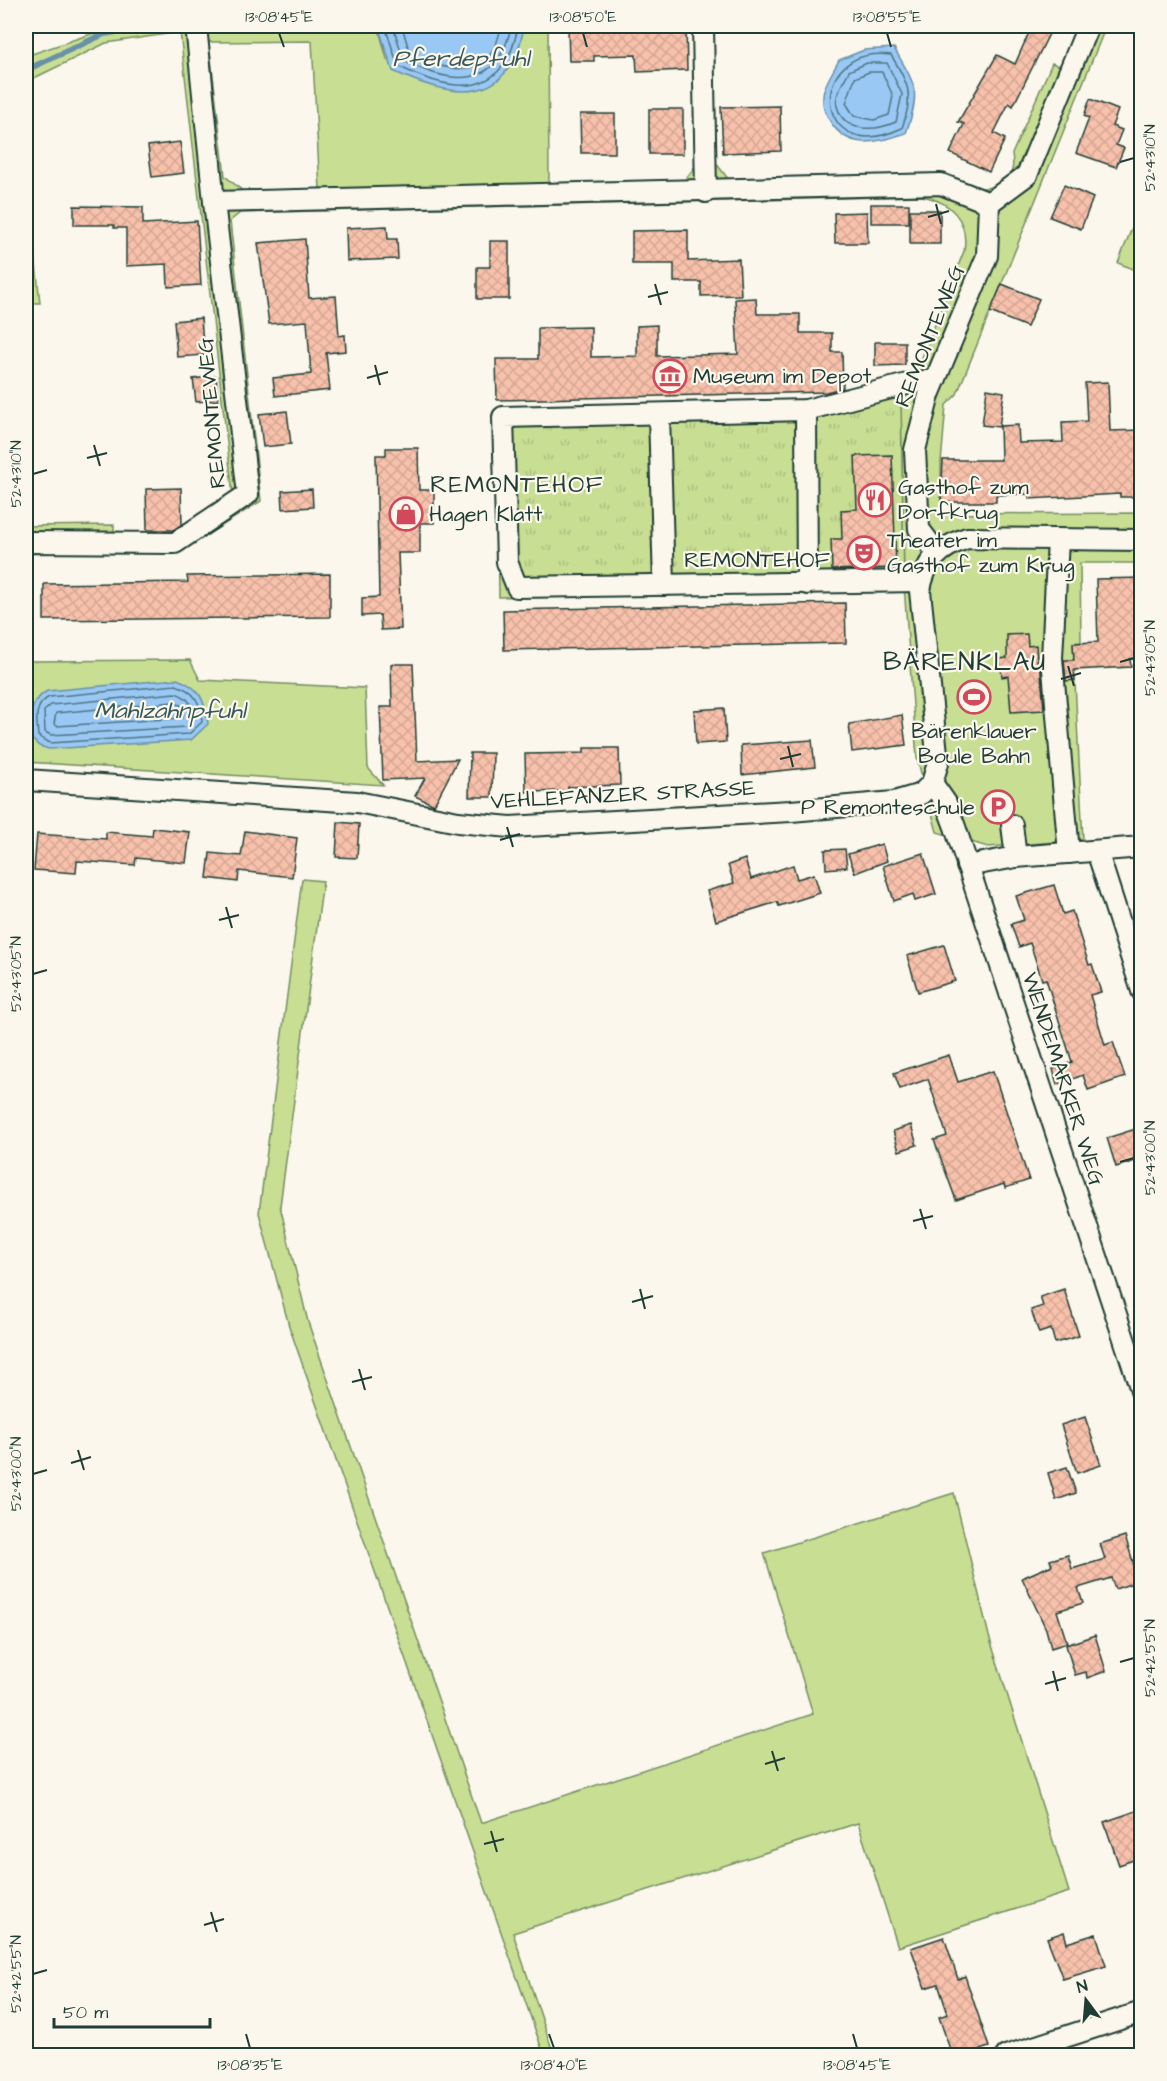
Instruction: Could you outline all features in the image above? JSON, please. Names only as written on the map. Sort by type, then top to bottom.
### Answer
[{"type":"street","name":"REMONTEWEG","points":[[26,542],[175,543],[248,494],[196,26]]},
{"type":"street","points":[[703,26],[706,192]]},
{"type":"street","points":[[214,202],[706,192],[941,184],[989,202],[1027,175],[1088,26]]},
{"type":"street","name":"REMONTEWEG","points":[[937,553],[919,530],[915,450],[935,380],[987,256],[989,202]]},
{"type":"street","name":"REMONTEHOF","points":[[921,581],[517,586],[507,562],[503,417],[806,410],[915,382],[935,380]]},
{"type":"street","points":[[806,410],[807,584]]},
{"type":"street","name":"REMONTEHOF","points":[[659,414],[664,585]]},
{"type":"street","points":[[932,783],[938,763],[920,591],[921,581],[937,553],[950,544],[967,538],[1142,540]]},
{"type":"street","points":[[1058,539],[1052,658],[1069,853]]},
{"type":"street","name":"VEHLEFANZER STRASSE","points":[[26,780],[357,802],[458,822],[510,827],[791,811],[894,802],[921,794],[932,783]]},
{"type":"street","name":"WENDEMARKER WEG","points":[[932,783],[946,803],[1142,1393]]},
{"type":"street","points":[[1012,825],[1017,857]]},
{"type":"street","points":[[967,866],[1017,857],[1142,847]]},
{"type":"street","points":[[1097,851],[1142,991]]},
{"type":"street","points":[[1006,2055],[1142,2012]]},
{"type":"green space","points":[[114,26],[378,26],[387,59],[516,60],[524,26],[548,26],[549,183],[684,181],[697,164],[716,163],[729,180],[987,188],[1005,180],[1011,173],[1012,154],[1052,63],[1062,67],[1079,26],[1106,26],[957,394],[946,405],[941,463],[941,514],[1141,513],[1141,563],[1080,563],[1081,642],[1073,643],[1083,840],[988,847],[937,832],[917,758],[904,586],[901,399],[919,365],[964,251],[964,230],[956,214],[949,208],[922,196],[240,213],[230,221],[261,501],[188,547],[26,554],[26,526],[114,525],[114,534],[179,534],[233,495],[180,32],[106,43],[26,82],[26,56]],"holes":[[[312,41],[320,190],[244,192],[225,176],[209,42]]]},
{"type":"green space","points":[[26,166],[40,303],[26,303]]},
{"type":"green space","points":[[1141,205],[1141,272],[1118,263]]},
{"type":"green space","name":"REMONTEHOF","points":[[901,399],[904,586],[499,597],[497,411]]},
{"type":"green space","points":[[190,660],[200,680],[365,688],[368,768],[383,785],[26,762],[26,661]]},
{"type":"green space","points":[[302,879],[323,881],[280,1206],[308,1322],[481,1823],[813,1714],[764,1553],[954,1493],[989,1636],[1069,1892],[898,1947],[858,1823],[513,1933],[554,2055],[544,2055],[289,1326],[259,1213]]},
{"type":"water","name":"Pferdepfuhl","points":[[378,26],[524,26],[517,52],[506,71],[493,83],[476,90],[458,91],[438,88],[393,71]]},
{"type":"water","points":[[894,48],[914,89],[914,107],[906,133],[865,142],[846,137],[830,121],[823,99],[824,90],[839,60],[864,50]]},
{"type":"water","name":"Mahlzahnpfuhl","points":[[177,679],[196,690],[205,708],[208,724],[191,740],[49,749],[39,746],[32,739],[33,706],[47,691]]},
{"type":"building","points":[[568,26],[686,26],[687,70],[637,72],[636,55],[594,56],[594,61],[569,61]]},
{"type":"building","points":[[1032,26],[1053,26],[1013,106],[1009,103],[994,133],[1005,139],[989,172],[950,153],[964,124],[958,122],[997,55],[1015,64]]},
{"type":"building","points":[[1090,99],[1118,110],[1112,126],[1122,130],[1116,145],[1124,148],[1116,167],[1076,153],[1089,118],[1084,116]]},
{"type":"building","points":[[780,106],[781,151],[723,153],[721,107]]},
{"type":"building","points":[[649,109],[683,109],[683,154],[649,154]]},
{"type":"building","points":[[580,114],[615,114],[615,153],[581,153]]},
{"type":"building","points":[[180,142],[184,173],[152,177],[148,146]]},
{"type":"building","points":[[1064,185],[1093,198],[1081,229],[1050,217]]},
{"type":"building","points":[[871,204],[909,204],[909,223],[871,223]]},
{"type":"building","points":[[74,206],[143,207],[143,224],[197,221],[201,285],[168,287],[167,264],[126,266],[126,228],[114,228],[114,225],[74,225]]},
{"type":"building","points":[[910,210],[940,210],[940,244],[910,244]]},
{"type":"building","points":[[867,212],[868,243],[835,243],[834,213]]},
{"type":"building","points":[[387,226],[388,239],[397,239],[398,259],[347,261],[346,228]]},
{"type":"building","points":[[688,230],[688,261],[739,259],[741,295],[701,296],[701,282],[674,282],[674,264],[632,264],[632,231]]},
{"type":"building","points":[[305,239],[309,298],[336,296],[339,336],[345,335],[346,351],[326,353],[330,390],[275,396],[273,378],[311,374],[307,321],[269,324],[258,243]]},
{"type":"building","points":[[490,241],[509,241],[509,299],[477,299],[477,267],[490,267]]},
{"type":"building","points":[[1002,284],[1039,299],[1027,327],[990,312]]},
{"type":"building","points":[[756,298],[757,314],[800,314],[800,333],[832,333],[832,352],[842,352],[843,388],[826,392],[497,400],[496,359],[538,359],[538,328],[591,327],[591,357],[637,356],[637,326],[657,325],[657,356],[738,354],[735,299]]},
{"type":"building","points":[[201,318],[204,355],[177,357],[174,321]]},
{"type":"building","points":[[875,342],[905,342],[905,365],[875,366]]},
{"type":"building","points":[[216,376],[218,400],[196,402],[193,379]]},
{"type":"building","points":[[1108,382],[1110,431],[1142,430],[1142,497],[1120,497],[1120,494],[1029,499],[1029,494],[996,495],[996,502],[941,502],[943,460],[1001,460],[1000,426],[1018,425],[1019,443],[1063,442],[1062,422],[1087,421],[1085,383]]},
{"type":"building","points":[[987,389],[1004,392],[999,427],[982,425]]},
{"type":"building","points":[[287,411],[291,444],[263,447],[259,414]]},
{"type":"building","points":[[386,448],[418,448],[419,490],[434,490],[434,523],[420,523],[420,553],[398,553],[401,629],[381,630],[380,615],[362,616],[362,598],[379,597],[376,455],[386,455]]},
{"type":"building","points":[[892,455],[896,568],[832,570],[831,539],[842,539],[841,510],[857,509],[855,456]]},
{"type":"building","points":[[181,488],[182,524],[173,530],[147,530],[146,489]]},
{"type":"building","points":[[312,489],[313,507],[283,509],[282,491]]},
{"type":"building","points":[[330,574],[330,617],[44,620],[44,584],[188,582],[187,576]]},
{"type":"building","points":[[1142,578],[1142,659],[1130,659],[1131,667],[1074,670],[1075,680],[1066,681],[1064,660],[1074,660],[1073,643],[1098,642],[1096,579]]},
{"type":"building","points":[[845,603],[846,643],[504,650],[503,610]]},
{"type":"building","points":[[1027,634],[1028,646],[1036,645],[1037,661],[1040,661],[1044,710],[1011,712],[1008,676],[1002,677],[1000,659],[1007,658],[1007,635]]},
{"type":"building","points":[[391,664],[413,664],[417,761],[458,759],[434,805],[415,796],[425,778],[383,780],[380,707],[392,707]]},
{"type":"building","points":[[724,708],[726,742],[696,744],[694,710]]},
{"type":"building","points":[[902,715],[906,745],[852,752],[849,724]]},
{"type":"building","points":[[812,740],[815,767],[742,775],[741,745]]},
{"type":"building","points":[[584,748],[619,748],[620,785],[568,787],[568,791],[526,792],[525,754],[584,753]]},
{"type":"building","points":[[470,753],[493,753],[492,797],[469,797]]},
{"type":"building","points":[[338,822],[359,824],[357,858],[336,857]]},
{"type":"building","points":[[153,828],[190,832],[186,863],[136,858],[135,865],[77,861],[76,873],[34,870],[37,834],[106,839],[106,832],[152,836]]},
{"type":"building","points":[[245,831],[297,838],[292,877],[239,871],[238,882],[207,878],[210,853],[241,856]]},
{"type":"building","points":[[882,844],[887,861],[855,873],[848,854]]},
{"type":"building","points":[[845,849],[847,867],[826,869],[825,850]]},
{"type":"building","points":[[923,853],[936,894],[915,901],[913,894],[894,901],[883,866]]},
{"type":"building","points":[[745,859],[751,879],[793,865],[797,879],[814,874],[820,893],[779,906],[777,902],[716,921],[707,891],[734,883],[728,865]]},
{"type":"building","points":[[1054,885],[1063,914],[1072,911],[1089,965],[1092,964],[1101,992],[1090,995],[1105,1045],[1113,1042],[1125,1077],[1088,1090],[1083,1075],[1057,1085],[1053,1069],[1072,1062],[1046,979],[1042,980],[1030,943],[1019,947],[1011,924],[1024,920],[1016,896]]},
{"type":"building","points":[[944,945],[955,981],[918,992],[907,956]]},
{"type":"building","points":[[949,1055],[958,1082],[993,1071],[1029,1180],[1005,1188],[1004,1184],[956,1200],[934,1140],[947,1136],[928,1079],[900,1089],[894,1073]]},
{"type":"building","points":[[911,1125],[917,1145],[899,1151],[893,1131]]},
{"type":"building","points":[[1142,1127],[1142,1159],[1116,1167],[1107,1138]]},
{"type":"building","points":[[1064,1289],[1079,1336],[1055,1343],[1051,1329],[1039,1333],[1031,1310],[1043,1306],[1040,1297]]},
{"type":"building","points":[[1085,1417],[1101,1465],[1077,1473],[1061,1425]]},
{"type":"building","points":[[1067,1467],[1076,1493],[1056,1500],[1048,1473]]},
{"type":"building","points":[[1125,1536],[1139,1581],[1115,1589],[1111,1578],[1078,1588],[1083,1603],[1057,1611],[1067,1643],[1051,1648],[1046,1629],[1022,1578],[1052,1565],[1050,1560],[1068,1555],[1072,1569],[1105,1559],[1100,1544]]},
{"type":"building","points":[[1095,1635],[1106,1671],[1087,1678],[1086,1672],[1075,1675],[1066,1645]]},
{"type":"building","points":[[1142,1809],[1142,1857],[1119,1865],[1104,1822]]},
{"type":"building","points":[[1064,1932],[1067,1943],[1096,1934],[1106,1966],[1063,1979],[1047,1938]]},
{"type":"building","points":[[944,1937],[958,1979],[965,1976],[989,2047],[964,2055],[952,2055],[939,2017],[948,2014],[938,1984],[925,1988],[911,1948]]},
{"type":"waterway","points":[[26,70],[104,34],[151,26]]},
{"type":"place","name":"Museum im Depot","points":[[670,376]]},
{"type":"place","name":"Gasthof zum Dorfkrug","points":[[875,500]]},
{"type":"place","name":"Hagen Klatt","points":[[406,514]]},
{"type":"place","name":"Theater im Gasthof zum Krug","points":[[864,553]]},
{"type":"place","name":"Bärenklauer Boule Bahn","points":[[974,697]]},
{"type":"place","name":"P Remonteschule","points":[[998,807]]},
{"type":"district","name":"REMONTEHOF","points":[[517,485]]},
{"type":"district","name":"BÄRENKLAU","points":[[965,662]]}]
